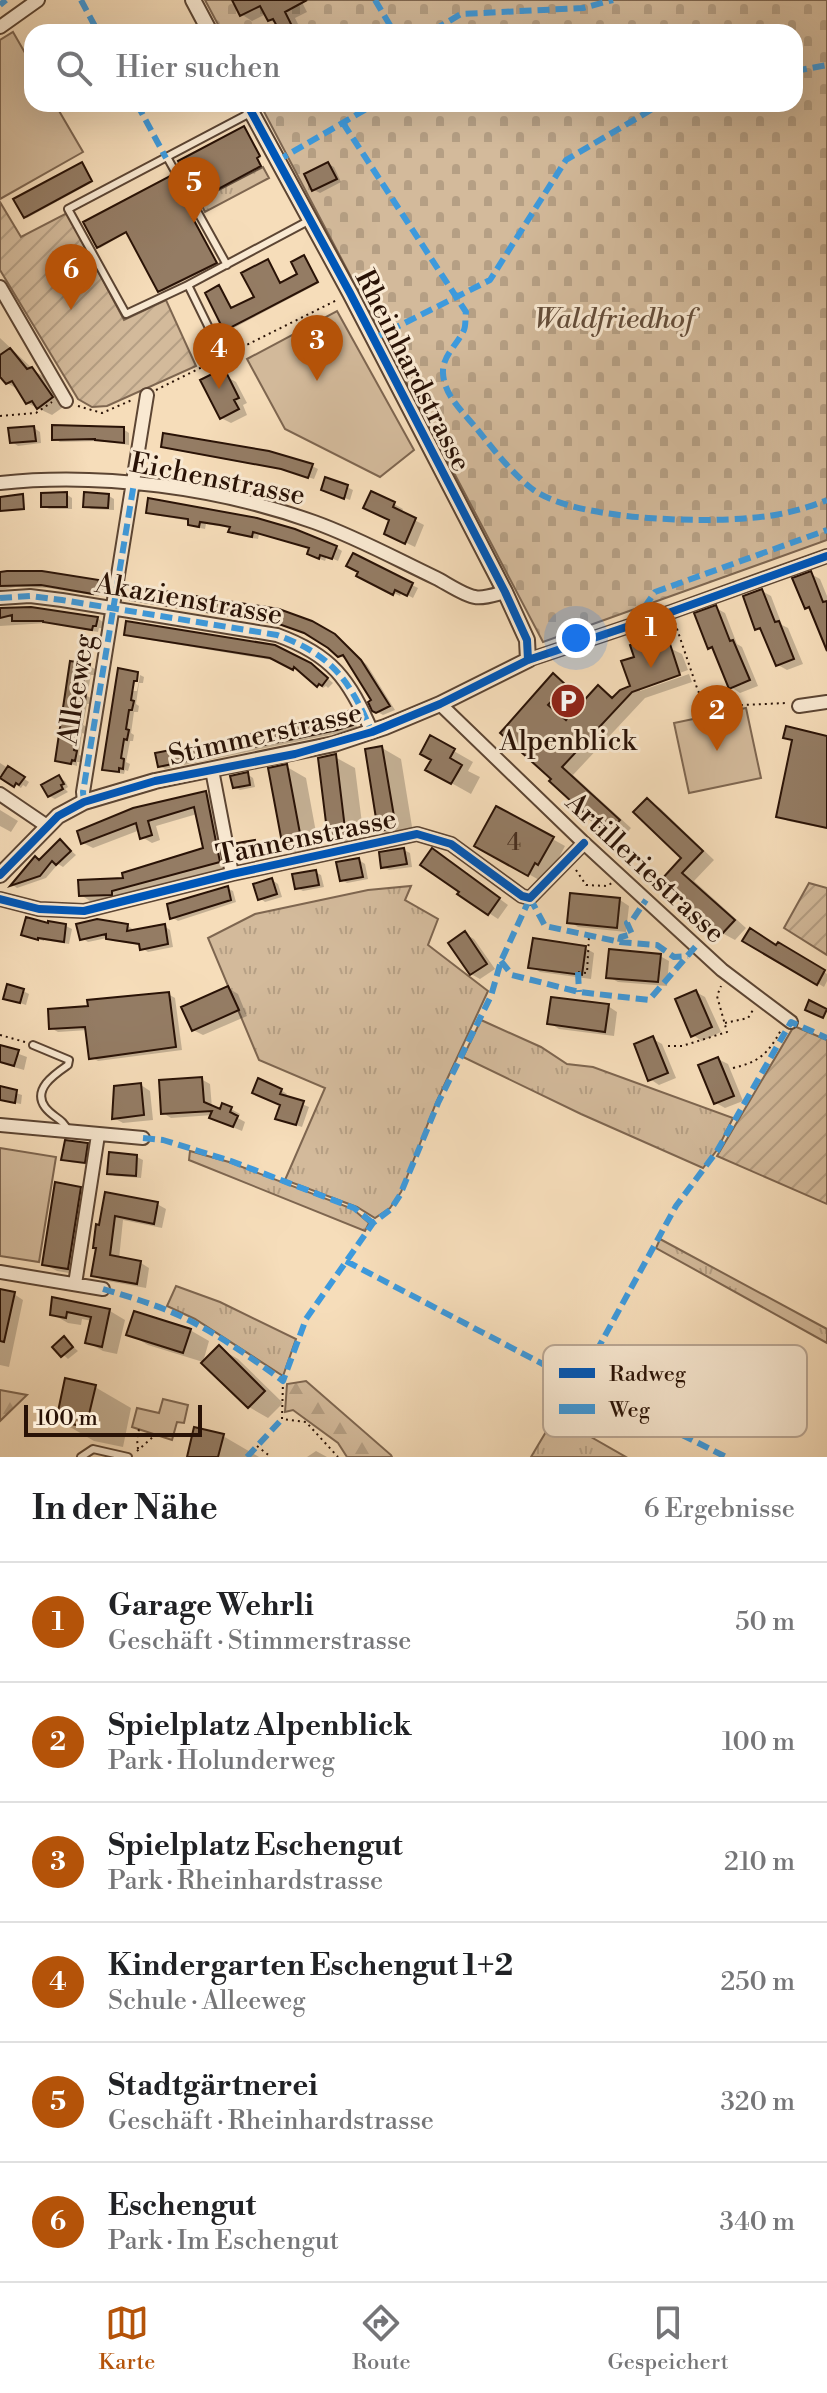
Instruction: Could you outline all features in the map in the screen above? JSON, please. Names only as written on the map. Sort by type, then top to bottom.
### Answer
[{"type":"street","points":[[0,27],[38,0]]},
{"type":"street","points":[[193,0],[206,24]]},
{"type":"street","name":"Rheinhardstrasse","points":[[252,112],[505,592],[527,640],[528,660]]},
{"type":"street","points":[[0,287],[64,398]]},
{"type":"street","name":"Alleeweg","points":[[84,802],[83,792],[147,395]]},
{"type":"street","name":"Eichenstrasse","points":[[0,483],[79,479],[134,483],[260,505],[357,539],[475,598],[505,592]]},
{"type":"street","name":"Stimmerstrasse","points":[[0,875],[64,811],[84,802],[155,781],[295,754],[372,732],[440,704],[528,660],[827,556]]},
{"type":"street","name":"Akazienstrasse","points":[[0,598],[30,596],[277,635],[301,644],[324,658],[342,676],[372,732]]},
{"type":"street","points":[[799,706],[827,702]]},
{"type":"street","name":"Artilleriestrasse","points":[[440,704],[726,974],[788,1019]]},
{"type":"street","points":[[212,770],[232,874]]},
{"type":"street","points":[[0,794],[47,826]]},
{"type":"street","name":"Tannenstrasse","points":[[0,899],[39,909],[84,911],[232,874],[417,834],[451,844],[522,896],[530,898],[584,843]]},
{"type":"street","points":[[0,1125],[143,1138]]},
{"type":"street","points":[[75,1284],[98,1135]]},
{"type":"street","points":[[0,1272],[103,1289]]},
{"type":"lane","points":[[243,112],[167,157],[68,209],[126,314],[310,220]]},
{"type":"lane","points":[[167,157],[227,265]]},
{"type":"lane","points":[[188,285],[211,332]]},
{"type":"lane","points":[[33,1045],[69,1060],[68,1065],[46,1082],[41,1097],[46,1108],[64,1121],[68,1131]]},
{"type":"lane","points":[[81,1457],[93,1449],[129,1457]]},
{"type":"path","points":[[0,416],[36,413],[64,398],[102,413],[147,395],[350,293]]},
{"type":"path","points":[[676,624],[698,691],[712,704],[787,703],[799,706]]},
{"type":"path","points":[[568,859],[586,885],[607,886],[620,876]]},
{"type":"path","points":[[578,972],[587,973],[589,936]]},
{"type":"path","points":[[668,1046],[682,1046],[727,1032],[717,996],[726,974]]},
{"type":"path","points":[[725,1023],[748,1018],[759,998]]},
{"type":"path","points":[[733,1068],[762,1058],[788,1019]]},
{"type":"path","points":[[0,1035],[33,1045]]},
{"type":"path","points":[[283,1381],[282,1419],[306,1422],[338,1457]]},
{"type":"path","points":[[138,1450],[139,1429]]},
{"type":"path","points":[[129,1457],[154,1436]]},
{"type":"path","points":[[257,1446],[271,1457]]},
{"type":"green space","name":"Waldfriedhof","points":[[205,0],[827,0],[827,540],[543,642],[264,112],[803,112],[803,24],[218,24]]},
{"type":"green space","points":[[13,32],[24,51],[24,112],[60,112],[83,152],[0,199],[0,40]]},
{"type":"green space","points":[[263,167],[269,178],[205,212],[199,200]]},
{"type":"green space","points":[[0,202],[21,237],[67,213],[124,320],[166,300],[196,366],[107,406],[92,407],[78,399],[0,270]]},
{"type":"green space","points":[[337,311],[414,450],[380,477],[285,429],[247,359]]},
{"type":"green space","points":[[746,708],[761,778],[689,793],[674,723]]},
{"type":"green space","points":[[809,883],[827,888],[827,955],[784,928]]},
{"type":"green space","points":[[411,886],[405,900],[438,919],[428,945],[488,991],[436,1103],[401,1192],[390,1208],[375,1218],[357,1207],[285,1180],[325,1088],[259,1060],[208,938],[255,914],[368,890]]},
{"type":"green space","points":[[481,1020],[541,1047],[567,1064],[593,1067],[733,1118],[717,1150],[703,1168],[463,1057]]},
{"type":"green space","points":[[794,1026],[827,1040],[827,1204],[717,1156]]},
{"type":"green space","points":[[0,1148],[56,1157],[39,1262],[0,1256]]},
{"type":"green space","points":[[190,1151],[229,1162],[353,1209],[369,1223],[365,1231],[189,1160]]},
{"type":"green space","points":[[660,1239],[827,1329],[827,1343],[656,1248]]},
{"type":"green space","points":[[176,1286],[220,1302],[296,1339],[283,1376],[195,1319],[167,1306]]},
{"type":"green space","points":[[306,1381],[392,1457],[347,1457],[338,1443],[293,1410],[285,1412],[287,1384]]},
{"type":"green space","points":[[0,1390],[27,1395],[0,1421]]},
{"type":"green space","points":[[163,1399],[188,1405],[184,1423],[177,1422],[172,1440],[132,1427],[137,1408],[159,1413]]},
{"type":"green space","points":[[543,1437],[591,1437],[626,1457],[531,1457]]},
{"type":"building","points":[[232,0],[307,0],[285,12],[291,24],[276,24],[273,19],[268,21],[260,6],[240,16]]},
{"type":"building","points":[[244,126],[260,156],[257,158],[261,166],[198,200],[178,161]]},
{"type":"building","points":[[82,162],[92,181],[24,218],[13,199]]},
{"type":"building","points":[[328,162],[337,179],[312,191],[304,174]]},
{"type":"building","points":[[170,176],[217,263],[158,292],[126,232],[97,248],[83,222]]},
{"type":"building","points":[[304,255],[318,282],[224,331],[205,293],[219,285],[231,308],[254,297],[241,273],[268,259],[280,283],[297,274],[291,262]]},
{"type":"building","points":[[10,348],[27,369],[32,367],[53,397],[37,409],[32,401],[26,404],[12,381],[6,384],[0,377],[0,355]]},
{"type":"building","points":[[220,370],[223,376],[227,374],[239,398],[234,400],[239,409],[220,419],[200,380]]},
{"type":"building","points":[[52,425],[124,427],[124,443],[95,439],[52,440]]},
{"type":"building","points":[[34,426],[36,441],[10,443],[8,428]]},
{"type":"building","points":[[163,433],[269,451],[313,464],[308,478],[281,469],[161,447]]},
{"type":"building","points":[[325,477],[348,485],[344,499],[321,490]]},
{"type":"building","points":[[371,491],[395,502],[393,507],[416,518],[405,544],[384,534],[389,520],[363,508]]},
{"type":"building","points":[[67,492],[67,507],[41,507],[41,493]]},
{"type":"building","points":[[84,492],[109,494],[108,508],[83,507]]},
{"type":"building","points":[[23,494],[24,509],[0,511],[0,497]]},
{"type":"building","points":[[148,498],[257,518],[337,546],[332,559],[320,555],[319,559],[307,554],[309,548],[253,532],[252,537],[228,532],[230,527],[200,522],[199,527],[188,525],[188,519],[146,513]]},
{"type":"building","points":[[353,553],[413,583],[407,596],[395,590],[393,595],[356,576],[358,572],[346,566]]},
{"type":"building","points":[[42,571],[99,580],[93,594],[41,585],[0,586],[0,572]]},
{"type":"building","points":[[811,571],[823,602],[827,601],[827,651],[809,607],[805,609],[792,578]]},
{"type":"building","points":[[132,586],[279,609],[312,621],[335,634],[361,660],[390,706],[376,713],[372,711],[368,702],[371,700],[343,655],[338,657],[304,633],[276,623],[130,600]]},
{"type":"building","points":[[762,589],[794,659],[776,666],[760,628],[755,630],[743,596]]},
{"type":"building","points":[[716,605],[750,680],[729,689],[694,613]]},
{"type":"building","points":[[31,607],[98,617],[92,630],[43,621],[12,621],[12,615],[0,618],[0,608]]},
{"type":"building","points":[[126,621],[275,645],[311,663],[328,678],[317,687],[294,667],[293,670],[270,658],[124,635]]},
{"type":"building","points":[[651,637],[656,649],[670,644],[680,675],[632,692],[562,767],[620,820],[607,834],[500,733],[553,673],[566,685],[548,705],[566,720],[598,685],[612,698],[630,686],[621,661],[634,657],[630,645]]},
{"type":"building","points":[[70,661],[90,664],[82,692],[86,693],[78,721],[82,722],[80,732],[77,731],[74,750],[77,751],[71,764],[55,761]]},
{"type":"building","points":[[118,668],[138,672],[126,729],[129,730],[121,758],[124,759],[123,769],[119,768],[119,772],[102,770]]},
{"type":"building","points":[[351,710],[355,720],[352,721],[353,725],[337,730],[158,767],[155,753],[323,720]]},
{"type":"building","points":[[786,726],[827,736],[827,828],[776,817],[792,740],[783,738]]},
{"type":"building","points":[[430,735],[455,749],[450,758],[462,765],[451,784],[425,770],[431,760],[420,754]]},
{"type":"building","points":[[382,746],[396,828],[378,831],[365,749]]},
{"type":"building","points":[[336,754],[346,837],[328,839],[318,758]]},
{"type":"building","points":[[287,764],[302,844],[283,848],[268,768]]},
{"type":"building","points":[[8,766],[25,777],[19,785],[16,783],[14,787],[0,778]]},
{"type":"building","points":[[248,772],[250,785],[233,788],[230,776]]},
{"type":"building","points":[[59,775],[63,789],[48,797],[41,785]]},
{"type":"building","points":[[206,791],[220,862],[112,891],[112,895],[79,896],[78,880],[123,878],[122,873],[203,848],[194,807],[148,821],[152,835],[140,839],[136,823],[81,844],[77,831],[133,808]]},
{"type":"building","points":[[647,798],[703,851],[682,873],[735,920],[721,935],[661,880],[681,858],[633,812]]},
{"type":"building","points":[[496,806],[554,837],[528,876],[474,846]]},
{"type":"building","points":[[60,839],[71,851],[56,865],[52,861],[40,876],[10,886],[35,856],[39,860]]},
{"type":"building","points":[[255,840],[258,856],[239,858],[237,843]]},
{"type":"building","points":[[404,848],[407,864],[381,868],[379,852]]},
{"type":"building","points":[[432,848],[500,898],[488,915],[420,865]]},
{"type":"building","points":[[359,858],[363,877],[340,881],[336,862]]},
{"type":"building","points":[[316,870],[319,885],[295,889],[292,874]]},
{"type":"building","points":[[272,878],[277,894],[258,900],[253,884]]},
{"type":"building","points":[[228,886],[231,900],[170,919],[167,904]]},
{"type":"building","points":[[570,893],[620,898],[617,928],[567,923]]},
{"type":"building","points":[[26,917],[66,924],[64,942],[21,935]]},
{"type":"building","points":[[97,919],[128,924],[127,931],[165,924],[168,944],[140,950],[139,944],[106,939],[106,934],[80,940],[76,924]]},
{"type":"building","points":[[750,928],[825,970],[817,985],[742,941]]},
{"type":"building","points":[[465,931],[487,964],[470,975],[448,943]]},
{"type":"building","points":[[533,938],[586,946],[582,975],[528,968]]},
{"type":"building","points":[[609,949],[661,954],[658,982],[606,978]]},
{"type":"building","points":[[7,984],[24,989],[20,1003],[3,999]]},
{"type":"building","points":[[228,986],[239,1010],[192,1031],[181,1007]]},
{"type":"building","points":[[696,990],[712,1027],[691,1037],[675,999]]},
{"type":"building","points":[[169,992],[176,1047],[89,1059],[85,1027],[49,1029],[48,1009],[88,1006],[87,1000]]},
{"type":"building","points":[[551,997],[609,1004],[605,1032],[547,1024]]},
{"type":"building","points":[[809,1000],[827,1009],[823,1018],[805,1010]]},
{"type":"building","points":[[653,1036],[668,1073],[648,1081],[634,1044]]},
{"type":"building","points":[[0,1045],[19,1050],[14,1066],[0,1062]]},
{"type":"building","points":[[718,1057],[734,1096],[714,1104],[698,1065]]},
{"type":"building","points":[[202,1077],[204,1102],[220,1109],[222,1103],[232,1107],[230,1112],[238,1116],[233,1127],[209,1118],[212,1111],[161,1114],[159,1080]]},
{"type":"building","points":[[258,1078],[282,1089],[280,1094],[304,1101],[296,1125],[275,1119],[280,1105],[252,1093]]},
{"type":"building","points":[[141,1083],[144,1115],[112,1119],[114,1086]]},
{"type":"building","points":[[0,1086],[17,1090],[15,1103],[0,1100]]},
{"type":"building","points":[[65,1140],[88,1143],[85,1163],[61,1160]]},
{"type":"building","points":[[109,1152],[137,1155],[136,1176],[107,1174]]},
{"type":"building","points":[[55,1182],[81,1187],[68,1269],[42,1265]]},
{"type":"building","points":[[105,1192],[158,1202],[154,1224],[115,1216],[110,1255],[141,1261],[137,1284],[91,1276],[96,1224],[99,1225]]},
{"type":"building","points":[[0,1289],[15,1292],[4,1342],[0,1341]]},
{"type":"building","points":[[52,1297],[110,1309],[102,1347],[85,1343],[91,1317],[67,1312],[66,1318],[50,1315]]},
{"type":"building","points":[[134,1311],[191,1329],[183,1353],[126,1335]]},
{"type":"building","points":[[64,1336],[73,1347],[61,1357],[52,1347]]},
{"type":"building","points":[[219,1345],[265,1391],[248,1408],[201,1363]]},
{"type":"building","points":[[65,1378],[96,1385],[86,1427],[56,1421]]},
{"type":"building","points":[[194,1427],[224,1434],[218,1457],[187,1457]]},
{"type":"marked path","points":[[0,5],[6,0]]},
{"type":"marked path","points":[[81,0],[94,24]]},
{"type":"marked path","points":[[375,0],[389,24]]},
{"type":"marked path","points":[[444,24],[461,14],[583,8],[613,0]]},
{"type":"marked path","points":[[803,70],[827,65]]},
{"type":"marked path","points":[[141,112],[166,158]]},
{"type":"marked path","points":[[277,161],[361,112]]},
{"type":"marked path","points":[[373,339],[490,280],[566,160],[647,112]]},
{"type":"marked path","points":[[343,123],[466,312],[464,330],[443,367],[447,389],[496,452],[531,488],[550,499],[575,507],[668,519],[760,517],[799,510],[827,500]]},
{"type":"marked path","points":[[84,802],[83,792],[134,483]]},
{"type":"marked path","points":[[634,622],[655,592],[827,530]]},
{"type":"marked path","points":[[0,598],[30,596],[62,600],[277,635],[312,651],[336,671],[355,697],[372,732]]},
{"type":"marked path","points":[[530,898],[545,926],[620,942],[657,945],[674,957],[688,956]]},
{"type":"marked path","points":[[103,1289],[156,1306],[196,1324],[283,1381],[306,1319],[373,1223],[391,1209],[400,1195],[438,1103],[491,996],[501,961],[530,898]]},
{"type":"marked path","points":[[620,942],[621,937],[632,934],[627,923],[646,900]]},
{"type":"marked path","points":[[501,961],[512,975],[579,992],[649,1000],[696,946]]},
{"type":"marked path","points":[[578,972],[579,992]]},
{"type":"marked path","points":[[600,1345],[676,1206],[717,1151],[791,1022],[827,1038]]},
{"type":"marked path","points":[[143,1138],[163,1140],[231,1161],[354,1208],[373,1223]]},
{"type":"marked path","points":[[346,1261],[543,1364]]},
{"type":"marked path","points":[[247,1457],[282,1419]]},
{"type":"marked path","points":[[686,1437],[726,1457]]},
{"type":"cycle path","points":[[251,112],[350,293],[505,592],[527,640],[528,660]]},
{"type":"cycle path","points":[[0,875],[58,816],[84,802],[155,781],[295,754],[372,732],[440,704],[528,660],[827,556]]},
{"type":"cycle path","points":[[0,899],[39,909],[84,911],[232,874],[417,834],[451,844],[522,896],[530,898],[584,843]]},
{"type":"place","name":"Stadtgärtnerei","points":[[194,223]]},
{"type":"place","name":"Eschengut","points":[[71,310]]},
{"type":"place","name":"Spielplatz Eschengut","points":[[317,381]]},
{"type":"place","name":"Kindergarten Eschengut 1+2","points":[[219,389]]},
{"type":"place","name":"Garage Wehrli","points":[[651,668]]},
{"type":"place","name":"Alpenblick","points":[[568,701]]},
{"type":"place","name":"Spielplatz Alpenblick","points":[[717,751]]}]
